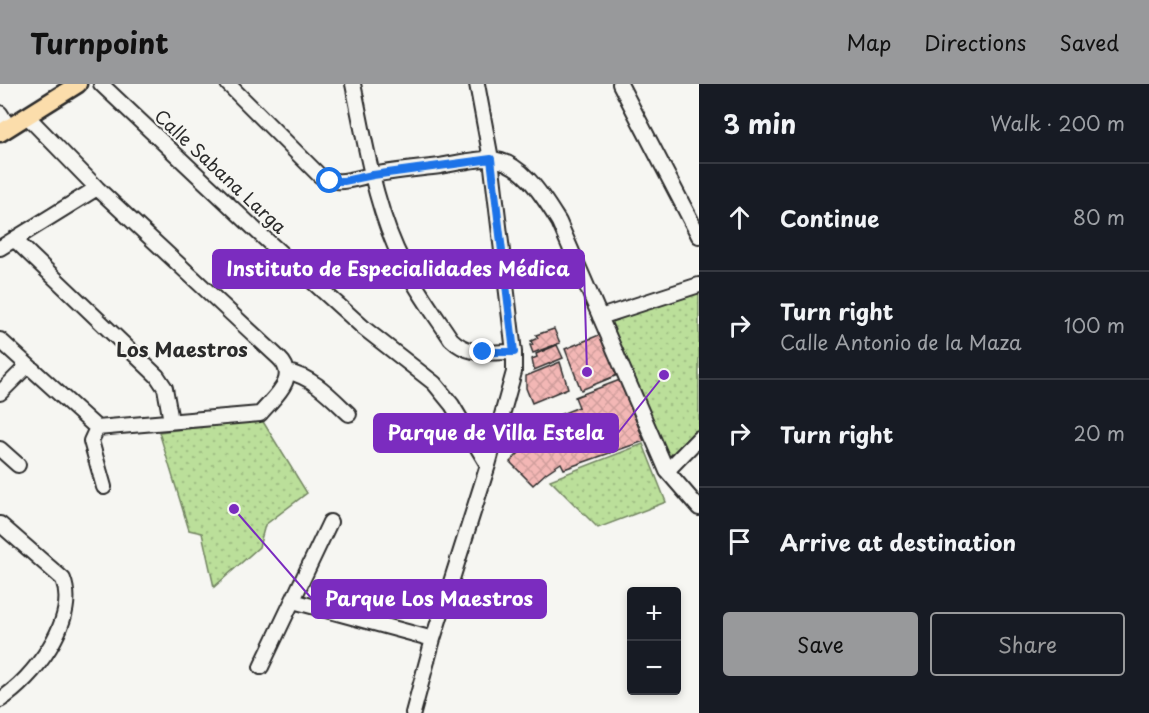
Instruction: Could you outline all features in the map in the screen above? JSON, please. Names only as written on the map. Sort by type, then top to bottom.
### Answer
[{"type":"main road","points":[[3,124],[27,116],[78,84]]},
{"type":"street","name":"Calle Sabana Larga","points":[[101,84],[365,329],[434,382],[452,405],[488,465]]},
{"type":"street","points":[[228,84],[324,179],[337,182],[491,159],[520,172],[549,205],[559,222],[667,471],[699,508]]},
{"type":"street","points":[[353,84],[387,227],[404,266],[451,339],[465,351],[514,352]]},
{"type":"street","points":[[413,713],[433,639],[488,465],[514,372],[514,352],[491,159],[477,84]]},
{"type":"street","points":[[620,84],[699,236]]},
{"type":"street","points":[[0,340],[97,428],[260,414],[287,380],[288,372],[285,364],[97,188],[27,116]]},
{"type":"street","points":[[0,249],[97,188]]},
{"type":"street","points":[[15,240],[157,376],[165,388],[171,421]]},
{"type":"street","points":[[600,317],[699,285]]},
{"type":"street","points":[[0,393],[27,366]]},
{"type":"street","points":[[288,372],[299,374],[322,389],[349,414]]},
{"type":"street","points":[[97,428],[91,441],[104,487]]},
{"type":"street","points":[[667,471],[699,438]]},
{"type":"street","points":[[0,449],[18,465]]},
{"type":"street","points":[[261,667],[330,522]]},
{"type":"street","points":[[0,524],[63,579],[67,600],[65,613],[56,635],[37,666],[15,691],[0,700]]},
{"type":"street","points":[[293,601],[433,639]]},
{"type":"green space","points":[[699,286],[699,431],[669,461],[605,319]]},
{"type":"green space","points":[[262,420],[307,493],[265,525],[259,547],[214,587],[202,533],[189,530],[159,432]]},
{"type":"green space","points":[[643,444],[666,502],[598,528],[550,480]]},
{"type":"building","points":[[554,329],[560,343],[533,353],[530,345],[533,345],[531,341],[538,338],[536,335]]},
{"type":"building","points":[[604,333],[620,374],[581,390],[565,349]]},
{"type":"building","points":[[557,345],[563,358],[534,370],[532,359],[537,357],[536,354]]},
{"type":"building","points":[[560,362],[568,388],[532,403],[526,388],[526,376]]},
{"type":"building","points":[[620,380],[644,441],[564,469],[561,463],[533,485],[510,462],[523,449],[517,443],[548,423],[546,420],[579,407],[575,397]]},
{"type":"place","name":"Instituto de Especialidades Médica","points":[[587,372]]},
{"type":"place","name":"Parque de Villa Estela","points":[[664,375]]},
{"type":"place","name":"Parque Los Maestros","points":[[234,509]]},
{"type":"district","name":"Los Maestros","points":[[182,350]]},
{"type":"route","points":[[330,181],[337,182],[491,159],[514,352],[483,352]]}]
